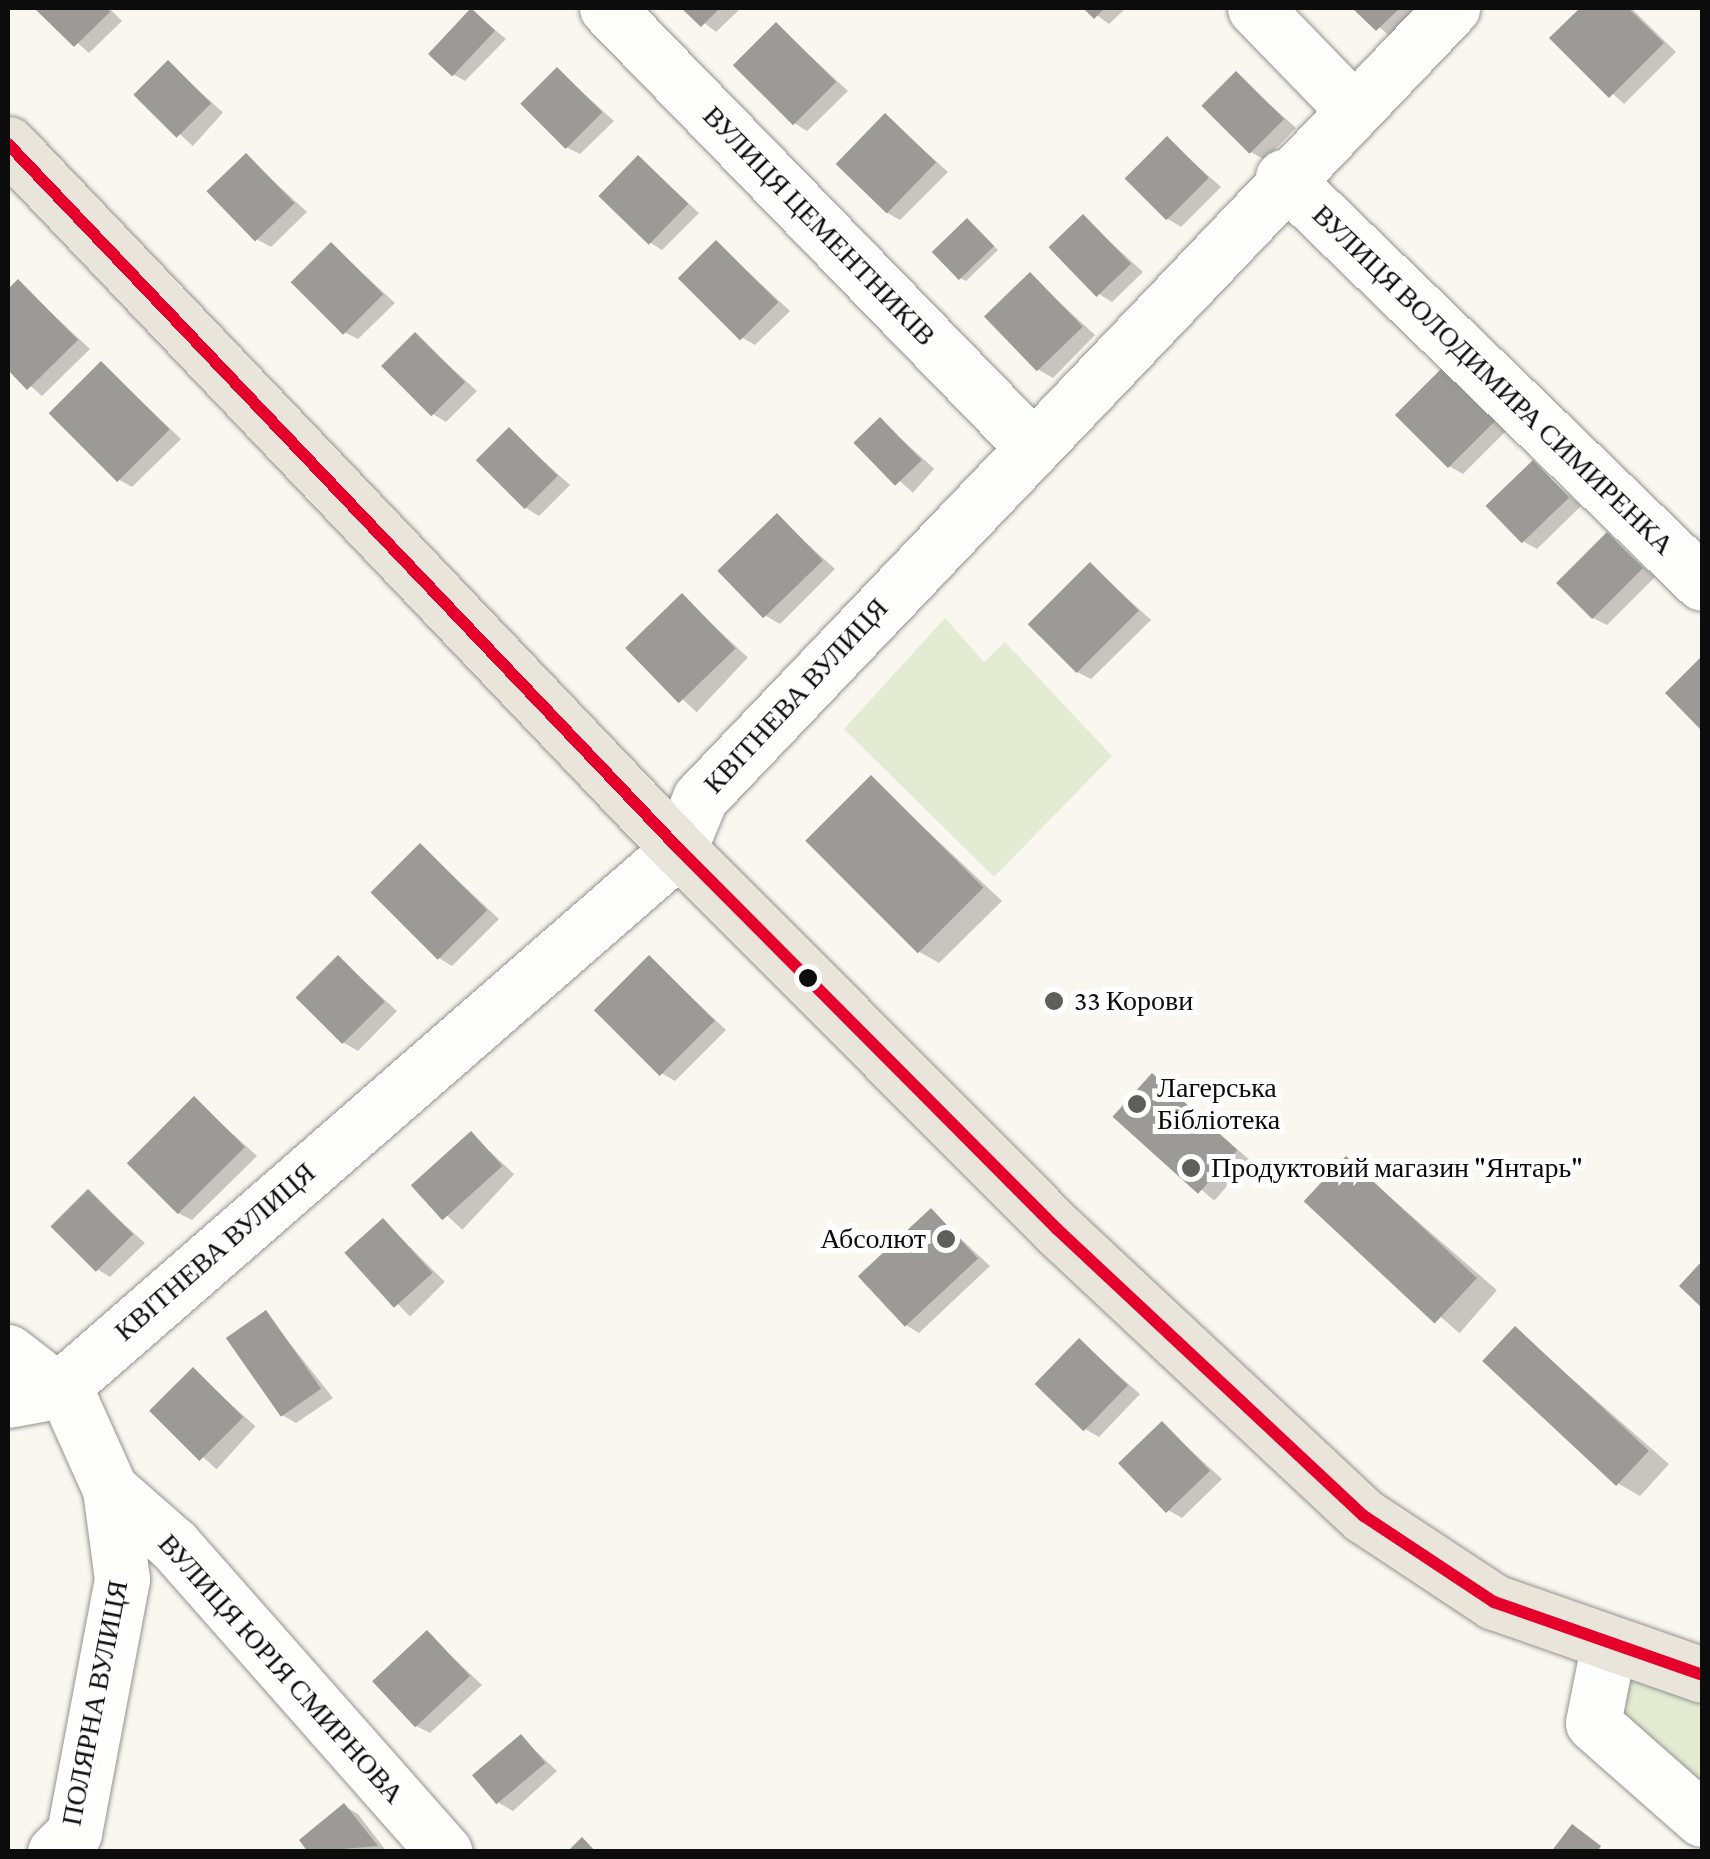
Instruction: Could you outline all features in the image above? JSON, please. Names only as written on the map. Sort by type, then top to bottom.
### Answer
[{"type":"main road","points":[[8,144],[679,849],[1057,1230],[1364,1516],[1494,1602],[1608,1646],[1702,1674]]},
{"type":"street","name":"ВУЛИЦЯ ЦЕМЕНТНИКІВ","points":[[607,8],[1030,445]]},
{"type":"street","points":[[1255,8],[1350,106]]},
{"type":"street","name":"КВІТНЕВА ВУЛИЦЯ","points":[[32,1395],[679,849],[700,798],[1350,106],[1452,8]]},
{"type":"street","name":"ВУЛИЦЯ ВОЛОДИМИРА СИМИРЕНКА","points":[[1283,177],[1702,583]]},
{"type":"street","name":"ВУЛИЦЯ ЮРІЯ СМИРНОВА","points":[[8,1352],[32,1395],[70,1400],[110,1489],[174,1544],[445,1852]]},
{"type":"street","name":"ПОЛЯРНА ВУЛИЦЯ","points":[[55,1852],[74,1834],[122,1579],[110,1489]]},
{"type":"street","points":[[1608,1646],[1594,1723],[1702,1819]]},
{"type":"green space","points":[[945,618],[984,662],[1005,642],[1112,756],[994,877],[844,729]]},
{"type":"green space","points":[[1617,1675],[1702,1700],[1702,1804],[1615,1710]]},
{"type":"building","points":[[34,8],[106,8],[110,12],[74,47]]},
{"type":"building","points":[[471,8],[495,31],[452,77],[428,54]]},
{"type":"building","points":[[681,8],[720,8],[701,27]]},
{"type":"building","points":[[1083,8],[1105,8],[1094,19]]},
{"type":"building","points":[[1352,8],[1400,8],[1376,31]]},
{"type":"building","points":[[1580,8],[1628,8],[1664,43],[1609,98],[1549,38]]},
{"type":"building","points":[[776,22],[836,82],[793,125],[733,65]]},
{"type":"building","points":[[168,60],[211,103],[176,138],[133,95]]},
{"type":"building","points":[[557,67],[602,112],[565,149],[520,104]]},
{"type":"building","points":[[1236,71],[1284,119],[1249,154],[1201,106]]},
{"type":"building","points":[[885,113],[936,162],[887,213],[836,164]]},
{"type":"building","points":[[1167,136],[1209,178],[1166,220],[1125,178]]},
{"type":"building","points":[[246,153],[295,203],[255,242],[206,191]]},
{"type":"building","points":[[638,155],[688,204],[649,245],[598,196]]},
{"type":"building","points":[[1083,214],[1131,264],[1096,297],[1048,247]]},
{"type":"building","points":[[967,218],[994,246],[959,280],[932,252]]},
{"type":"building","points":[[716,240],[778,302],[740,340],[678,278]]},
{"type":"building","points":[[331,242],[383,294],[343,335],[291,282]]},
{"type":"building","points":[[1030,272],[1083,327],[1037,371],[984,316]]},
{"type":"building","points":[[18,279],[78,340],[27,390],[8,370],[8,289]]},
{"type":"building","points":[[415,332],[465,382],[431,416],[381,366]]},
{"type":"building","points":[[101,361],[170,430],[117,482],[49,413]]},
{"type":"building","points":[[1443,367],[1496,420],[1448,468],[1395,415]]},
{"type":"building","points":[[880,417],[922,460],[895,486],[853,443]]},
{"type":"building","points":[[509,427],[558,476],[525,509],[476,460]]},
{"type":"building","points":[[1533,460],[1569,497],[1522,543],[1486,506]]},
{"type":"building","points":[[777,513],[823,560],[763,618],[717,571]]},
{"type":"building","points":[[1607,532],[1643,568],[1592,619],[1556,583]]},
{"type":"building","points":[[1090,562],[1139,611],[1077,673],[1028,624]]},
{"type":"building","points":[[682,593],[735,648],[679,703],[625,648]]},
{"type":"building","points":[[1702,656],[1702,726],[1700,729],[1665,693]]},
{"type":"building","points":[[871,775],[983,887],[918,953],[805,841]]},
{"type":"building","points":[[420,843],[487,910],[438,960],[371,892]]},
{"type":"building","points":[[338,955],[385,1002],[342,1044],[296,997]]},
{"type":"building","points":[[649,955],[715,1021],[660,1076],[594,1010]]},
{"type":"building","points":[[1152,1073],[1237,1150],[1198,1194],[1113,1117]]},
{"type":"building","points":[[194,1096],[245,1147],[178,1214],[127,1163]]},
{"type":"building","points":[[471,1131],[502,1166],[442,1220],[411,1185]]},
{"type":"building","points":[[1346,1156],[1477,1278],[1435,1323],[1304,1201]]},
{"type":"building","points":[[88,1189],[133,1234],[96,1272],[51,1226]]},
{"type":"building","points":[[931,1208],[978,1258],[905,1327],[858,1276]]},
{"type":"building","points":[[383,1218],[433,1273],[394,1308],[344,1253]]},
{"type":"building","points":[[1702,1261],[1702,1308],[1679,1286]]},
{"type":"building","points":[[266,1310],[321,1389],[281,1417],[226,1338]]},
{"type":"building","points":[[1515,1326],[1649,1451],[1616,1486],[1482,1361]]},
{"type":"building","points":[[1079,1338],[1128,1385],[1083,1431],[1035,1384]]},
{"type":"building","points":[[193,1367],[243,1417],[199,1461],[149,1411]]},
{"type":"building","points":[[1162,1421],[1210,1471],[1166,1513],[1118,1463]]},
{"type":"building","points":[[427,1630],[470,1676],[415,1727],[372,1681]]},
{"type":"building","points":[[521,1734],[545,1763],[496,1804],[472,1775]]},
{"type":"building","points":[[344,1803],[378,1846],[308,1852],[299,1840]]},
{"type":"building","points":[[1572,1824],[1601,1846],[1597,1852],[1551,1852]]},
{"type":"building","points":[[582,1837],[596,1852],[567,1852]]},
{"type":"transit line","points":[[8,144],[679,849],[1057,1229],[1364,1516],[1494,1602],[1702,1675]]},
{"type":"place","name":"33 Корови","points":[[1054,1001]]},
{"type":"place","name":"Лагерська Бібліотека","points":[[1137,1104]]},
{"type":"place","name":"Продуктовий магазин \"Янтарь\"","points":[[1191,1168]]},
{"type":"place","name":"Абсолют","points":[[946,1239]]}]
